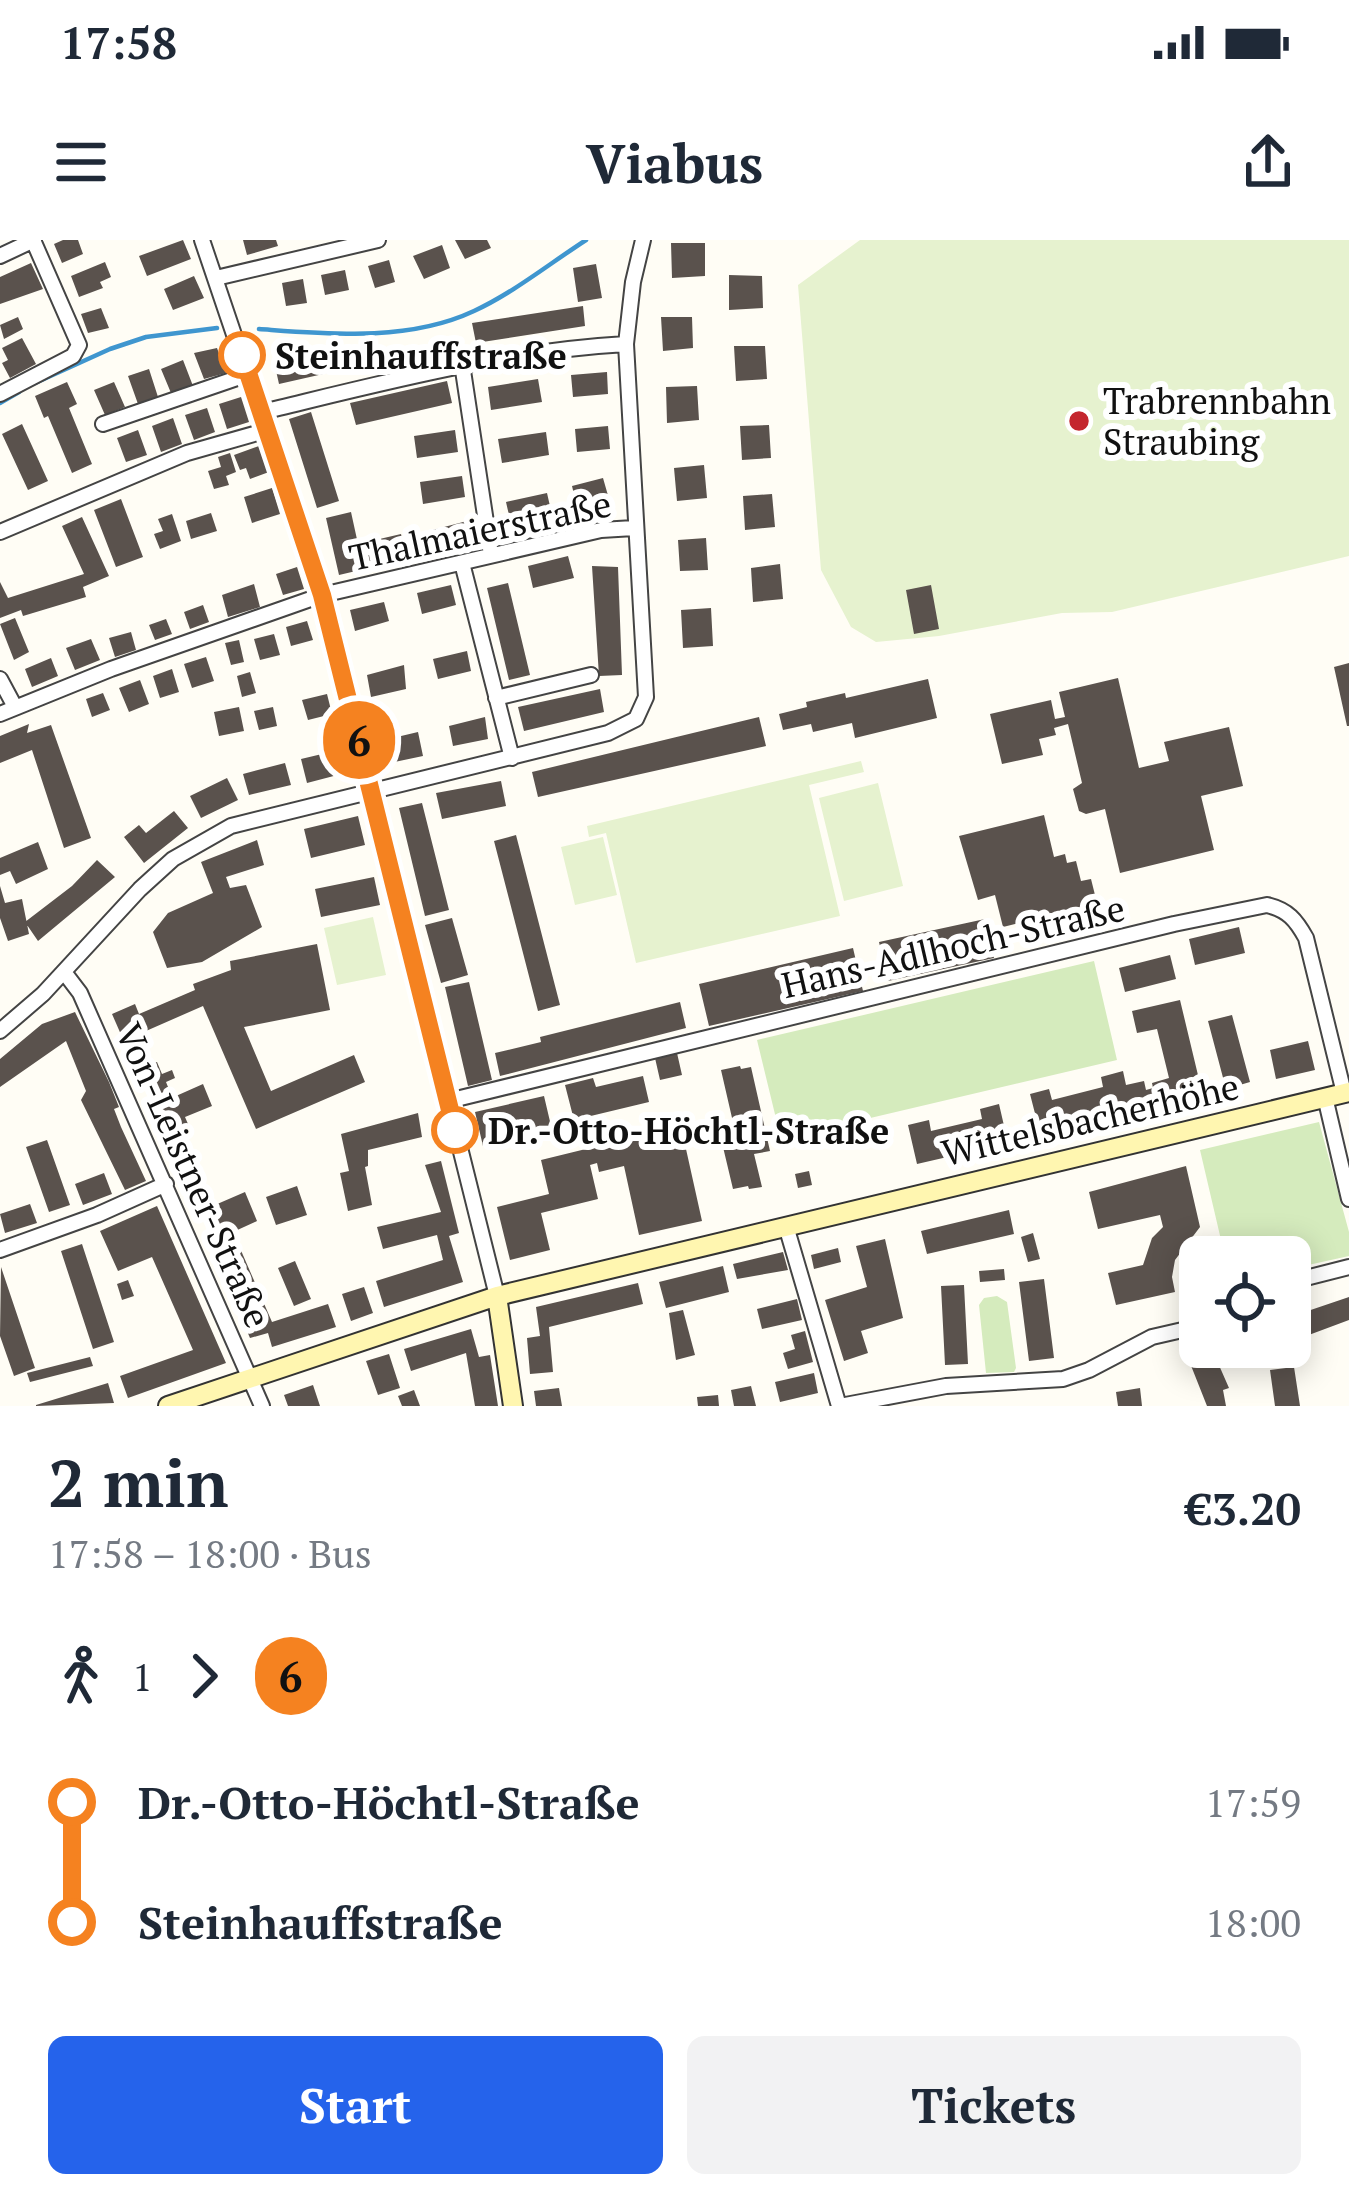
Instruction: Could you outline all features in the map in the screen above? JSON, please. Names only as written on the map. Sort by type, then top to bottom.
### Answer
[{"type":"street","points":[[0,256],[33,240],[79,345],[73,356],[0,394]]},
{"type":"street","points":[[202,240],[322,595],[497,1296],[513,1406]]},
{"type":"street","points":[[216,278],[378,240]]},
{"type":"street","points":[[0,1010],[6,1027],[140,890],[173,859],[204,840],[267,815],[512,758],[627,727],[636,719],[646,697],[626,344],[643,240]]},
{"type":"street","points":[[262,412],[462,364],[570,347],[626,344]]},
{"type":"street","points":[[462,364],[491,555]]},
{"type":"street","points":[[103,424],[249,374]]},
{"type":"street","points":[[0,532],[187,453],[268,430]]},
{"type":"street","name":"Thalmaierstraße","points":[[0,714],[216,630],[322,595],[601,530],[634,528]]},
{"type":"street","points":[[462,563],[512,758]]},
{"type":"street","points":[[496,698],[591,675]]},
{"type":"street","points":[[0,679],[15,707]]},
{"type":"street","name":"Hans-Adlhoch-Straße","points":[[448,1101],[1268,905],[1293,918],[1306,938],[1339,1094]]},
{"type":"street","name":"Von-Leistner-Straße","points":[[64,972],[80,993],[262,1406]]},
{"type":"street","points":[[1339,1094],[1349,1198]]},
{"type":"street","name":"Wittelsbacherhöhe","points":[[497,1296],[1339,1094]]},
{"type":"street","points":[[0,1250],[166,1184]]},
{"type":"street","points":[[786,1226],[840,1406],[946,1385],[1063,1379],[1152,1337],[1179,1331]]},
{"type":"street","points":[[1311,1277],[1349,1268]]},
{"type":"street","points":[[169,1406],[497,1296]]},
{"type":"green space","name":"Trabrennbahn Straubing","points":[[860,240],[1349,240],[1349,556],[1112,612],[1062,613],[939,636],[876,642],[851,627],[821,570],[798,285]]},
{"type":"green space","points":[[861,761],[864,772],[809,785],[840,916],[636,963],[606,833],[589,837],[587,826]]},
{"type":"green space","points":[[878,783],[903,886],[844,901],[819,798]]},
{"type":"green space","points":[[603,837],[617,895],[575,905],[561,847]]},
{"type":"green space","points":[[373,917],[386,975],[337,985],[324,928]]},
{"type":"green space","points":[[1094,961],[1117,1060],[781,1139],[757,1040]]},
{"type":"green space","points":[[1319,1122],[1349,1232],[1349,1256],[1311,1264],[1311,1236],[1220,1236],[1200,1150]]},
{"type":"green space","points":[[997,1296],[1007,1302],[1014,1372],[986,1373],[979,1305],[984,1298]]},
{"type":"building","points":[[78,240],[83,254],[62,263],[54,244]]},
{"type":"building","points":[[183,240],[191,259],[147,276],[139,256]]},
{"type":"building","points":[[243,240],[276,240],[278,246],[247,255]]},
{"type":"building","points":[[455,240],[487,240],[491,248],[465,259]]},
{"type":"building","points":[[671,243],[705,243],[705,276],[672,278]]},
{"type":"building","points":[[442,245],[450,268],[424,279],[413,256]]},
{"type":"building","points":[[389,260],[395,282],[375,288],[368,266]]},
{"type":"building","points":[[105,262],[111,277],[100,282],[103,288],[79,297],[71,276]]},
{"type":"building","points":[[31,263],[43,289],[0,304],[0,277]]},
{"type":"building","points":[[596,264],[602,298],[578,302],[573,268]]},
{"type":"building","points":[[345,270],[349,290],[325,295],[321,275]]},
{"type":"building","points":[[729,275],[762,276],[763,308],[729,310]]},
{"type":"building","points":[[194,276],[204,298],[173,310],[164,289]]},
{"type":"building","points":[[303,279],[307,303],[286,306],[282,283]]},
{"type":"building","points":[[583,306],[585,326],[476,343],[472,323]]},
{"type":"building","points":[[101,308],[109,328],[88,333],[81,314]]},
{"type":"building","points":[[18,317],[23,329],[4,339],[0,325]]},
{"type":"building","points":[[661,317],[692,317],[693,348],[663,351]]},
{"type":"building","points":[[22,338],[36,364],[10,378],[2,363],[8,360],[2,348]]},
{"type":"building","points":[[734,346],[765,346],[767,379],[736,381]]},
{"type":"building","points":[[217,348],[226,373],[204,379],[194,353]]},
{"type":"building","points":[[350,350],[354,367],[279,384],[275,366]]},
{"type":"building","points":[[183,360],[193,386],[171,393],[161,369]]},
{"type":"building","points":[[149,369],[158,397],[138,404],[128,376]]},
{"type":"building","points":[[607,372],[608,394],[573,397],[571,375]]},
{"type":"building","points":[[538,379],[542,402],[491,410],[488,387]]},
{"type":"building","points":[[447,381],[452,403],[356,425],[350,403]]},
{"type":"building","points":[[67,382],[77,404],[69,408],[92,464],[72,473],[35,396]]},
{"type":"building","points":[[114,382],[125,407],[105,415],[94,390]]},
{"type":"building","points":[[697,386],[699,420],[667,423],[666,387]]},
{"type":"building","points":[[241,397],[249,422],[227,429],[219,404]]},
{"type":"building","points":[[207,408],[215,432],[194,440],[185,415]]},
{"type":"building","points":[[311,412],[339,501],[317,508],[289,419]]},
{"type":"building","points":[[173,418],[182,444],[161,452],[152,426]]},
{"type":"building","points":[[22,424],[48,481],[28,490],[2,434]]},
{"type":"building","points":[[769,425],[771,458],[742,460],[740,426]]},
{"type":"building","points":[[608,426],[610,449],[577,452],[575,429]]},
{"type":"building","points":[[138,430],[147,455],[126,462],[117,438]]},
{"type":"building","points":[[455,430],[458,452],[417,458],[414,436]]},
{"type":"building","points":[[546,432],[549,455],[502,463],[498,439]]},
{"type":"building","points":[[259,446],[269,472],[250,479],[234,455]]},
{"type":"building","points":[[230,453],[236,472],[226,476],[229,485],[214,489],[208,471],[221,467],[218,457]]},
{"type":"building","points":[[704,465],[707,498],[677,501],[674,468]]},
{"type":"building","points":[[462,476],[465,497],[423,504],[420,482]]},
{"type":"building","points":[[603,478],[609,499],[577,507],[572,486]]},
{"type":"building","points":[[272,488],[280,514],[252,523],[244,497]]},
{"type":"building","points":[[547,493],[552,515],[511,524],[506,502]]},
{"type":"building","points":[[772,494],[775,527],[745,530],[743,496]]},
{"type":"building","points":[[121,499],[143,557],[116,567],[94,510]]},
{"type":"building","points":[[351,512],[358,544],[401,534],[407,559],[339,575],[326,518]]},
{"type":"building","points":[[211,513],[217,531],[191,539],[186,521]]},
{"type":"building","points":[[172,514],[181,541],[160,549],[154,534],[163,531],[158,519]]},
{"type":"building","points":[[82,517],[109,576],[83,587],[86,597],[0,618],[0,582],[8,598],[84,574],[62,526]]},
{"type":"building","points":[[467,521],[472,544],[431,554],[425,532]]},
{"type":"building","points":[[706,538],[708,570],[680,571],[678,540]]},
{"type":"building","points":[[568,556],[574,578],[533,588],[528,566]]},
{"type":"building","points":[[780,564],[783,599],[753,602],[751,568]]},
{"type":"building","points":[[592,566],[618,567],[622,675],[599,676]]},
{"type":"building","points":[[297,567],[304,589],[283,595],[276,574]]},
{"type":"building","points":[[508,583],[530,675],[509,680],[487,588]]},
{"type":"building","points":[[254,584],[260,607],[228,617],[222,595]]},
{"type":"building","points":[[451,585],[456,605],[422,614],[417,593]]},
{"type":"building","points":[[931,585],[939,629],[914,634],[906,590]]},
{"type":"building","points":[[384,602],[389,621],[355,631],[350,610]]},
{"type":"building","points":[[203,605],[209,622],[190,629],[184,612]]},
{"type":"building","points":[[711,608],[713,646],[683,648],[681,610]]},
{"type":"building","points":[[15,618],[29,652],[14,660],[0,624]]},
{"type":"building","points":[[166,619],[172,634],[155,640],[149,625]]},
{"type":"building","points":[[307,621],[313,640],[291,646],[286,627]]},
{"type":"building","points":[[131,632],[136,650],[115,657],[109,638]]},
{"type":"building","points":[[274,634],[280,655],[260,660],[254,639]]},
{"type":"building","points":[[91,639],[100,660],[75,670],[66,648]]},
{"type":"building","points":[[239,640],[244,662],[231,665],[225,643]]},
{"type":"building","points":[[467,651],[471,671],[438,679],[433,659]]},
{"type":"building","points":[[206,657],[214,681],[192,688],[184,664]]},
{"type":"building","points":[[51,658],[58,676],[32,687],[25,669]]},
{"type":"building","points":[[1349,663],[1349,726],[1347,726],[1334,667]]},
{"type":"building","points":[[404,665],[406,689],[371,697],[367,675]]},
{"type":"building","points":[[172,669],[179,692],[160,698],[153,676]]},
{"type":"building","points":[[250,672],[256,693],[242,697],[237,676]]},
{"type":"building","points":[[1118,678],[1139,768],[1169,761],[1164,742],[1229,727],[1243,786],[1201,796],[1214,850],[1120,873],[1105,809],[1079,811],[1073,789],[1082,783],[1068,724],[1054,728],[1056,735],[1039,739],[1043,755],[1002,764],[990,714],[1051,700],[1055,719],[1065,717],[1059,692]]},
{"type":"building","points":[[928,679],[937,718],[855,738],[852,723],[813,732],[811,724],[783,730],[779,714],[807,707],[806,702]]},
{"type":"building","points":[[140,680],[149,704],[129,712],[119,688]]},
{"type":"building","points":[[600,689],[604,712],[524,731],[518,707]]},
{"type":"building","points":[[103,693],[110,710],[92,717],[86,699]]},
{"type":"building","points":[[327,694],[332,714],[308,720],[302,700]]},
{"type":"building","points":[[239,707],[244,731],[219,736],[214,712]]},
{"type":"building","points":[[273,707],[277,726],[259,730],[254,711]]},
{"type":"building","points":[[485,717],[488,739],[453,746],[449,726]]},
{"type":"building","points":[[759,717],[766,746],[538,797],[532,772]]},
{"type":"building","points":[[29,724],[27,733],[51,725],[91,838],[64,848],[32,750],[0,763],[0,736]]},
{"type":"building","points":[[418,732],[423,756],[385,764],[380,741]]},
{"type":"building","points":[[343,749],[349,772],[307,783],[301,759]]},
{"type":"building","points":[[285,763],[291,785],[249,795],[243,774]]},
{"type":"building","points":[[227,778],[238,800],[201,818],[190,796]]},
{"type":"building","points":[[501,781],[506,806],[442,819],[436,793]]},
{"type":"building","points":[[422,803],[449,910],[425,916],[399,808]]},
{"type":"building","points":[[174,811],[188,828],[144,863],[124,837],[139,825],[146,833]]},
{"type":"building","points":[[1044,815],[1054,857],[1065,854],[1067,863],[1076,861],[1081,881],[1091,879],[1097,903],[1003,927],[995,895],[978,900],[959,836]]},
{"type":"building","points":[[358,816],[365,845],[311,858],[304,829]]},
{"type":"building","points":[[516,835],[560,1005],[538,1011],[494,841]]},
{"type":"building","points":[[257,840],[264,865],[226,877],[230,888],[246,885],[262,927],[202,962],[167,968],[153,932],[168,913],[213,893],[201,862]]},
{"type":"building","points":[[38,842],[48,869],[16,884],[10,871],[0,875],[0,858]]},
{"type":"building","points":[[97,860],[115,877],[38,941],[25,922]]},
{"type":"building","points":[[374,877],[380,905],[321,917],[315,889]]},
{"type":"building","points":[[0,886],[5,903],[22,899],[29,934],[8,941],[0,918]]},
{"type":"building","points":[[452,918],[468,975],[441,983],[425,925]]},
{"type":"building","points":[[985,919],[994,958],[888,981],[879,942]]},
{"type":"building","points":[[1239,927],[1245,953],[1195,965],[1189,939]]},
{"type":"building","points":[[317,944],[330,1010],[244,1027],[271,1091],[354,1055],[365,1082],[256,1129],[203,1006],[146,1031],[149,1037],[126,1046],[112,1014],[135,1004],[139,1014],[195,990],[193,984],[231,970],[230,961]]},
{"type":"building","points":[[853,948],[863,991],[709,1026],[699,984]]},
{"type":"building","points":[[1170,955],[1176,979],[1125,992],[1119,968]]},
{"type":"building","points":[[469,982],[492,1080],[468,1086],[445,987]]},
{"type":"building","points":[[1180,1000],[1203,1096],[1040,1133],[1030,1094],[1049,1089],[1052,1100],[1103,1087],[1101,1077],[1123,1071],[1126,1085],[1144,1081],[1146,1090],[1169,1078],[1157,1029],[1137,1033],[1132,1011]]},
{"type":"building","points":[[680,1002],[686,1028],[500,1076],[495,1053]]},
{"type":"building","points":[[75,1012],[109,1082],[119,1107],[114,1109],[146,1181],[125,1190],[81,1100],[86,1091],[66,1041],[0,1087],[0,1059],[42,1024]]},
{"type":"building","points":[[1232,1015],[1250,1082],[1226,1089],[1208,1021]]},
{"type":"building","points":[[1308,1041],[1315,1070],[1276,1079],[1270,1050]]},
{"type":"building","points":[[677,1053],[682,1075],[660,1080],[655,1058]]},
{"type":"building","points":[[157,1062],[162,1074],[172,1070],[175,1078],[166,1082],[170,1092],[176,1096],[203,1084],[212,1106],[185,1117],[188,1124],[168,1133],[138,1070]]},
{"type":"building","points":[[751,1067],[770,1151],[754,1154],[762,1187],[749,1189],[733,1189],[723,1147],[738,1144],[721,1070]]},
{"type":"building","points":[[643,1076],[649,1102],[574,1120],[565,1085],[593,1078],[596,1087]]},
{"type":"building","points":[[544,1096],[552,1130],[483,1146],[475,1112]]},
{"type":"building","points":[[999,1104],[1008,1143],[917,1164],[908,1125],[929,1120],[931,1131],[982,1119],[980,1109]]},
{"type":"building","points":[[418,1113],[422,1137],[368,1150],[365,1167],[372,1205],[348,1211],[340,1173],[349,1171],[341,1134]]},
{"type":"building","points":[[680,1122],[702,1221],[639,1235],[624,1166],[599,1172],[597,1163],[590,1165],[598,1199],[541,1213],[550,1250],[510,1260],[497,1207],[549,1194],[541,1160],[594,1147],[592,1141]]},
{"type":"building","points":[[47,1140],[70,1205],[49,1212],[26,1147]]},
{"type":"building","points":[[441,1161],[459,1233],[449,1236],[463,1282],[384,1307],[376,1281],[443,1260],[437,1235],[383,1249],[377,1227],[441,1212],[425,1165]]},
{"type":"building","points":[[1186,1166],[1200,1227],[1193,1236],[1179,1236],[1172,1277],[1175,1292],[1116,1305],[1108,1273],[1143,1265],[1152,1238],[1163,1227],[1160,1215],[1098,1229],[1089,1192]]},
{"type":"building","points":[[809,1171],[812,1185],[798,1188],[795,1174]]},
{"type":"building","points":[[104,1173],[112,1194],[83,1205],[75,1184]]},
{"type":"building","points":[[297,1186],[307,1215],[276,1225],[266,1197]]},
{"type":"building","points":[[245,1192],[257,1221],[233,1232],[272,1322],[328,1304],[336,1327],[272,1347],[268,1333],[250,1338],[205,1232],[216,1227],[208,1208]]},
{"type":"building","points":[[30,1204],[37,1223],[5,1233],[0,1214]]},
{"type":"building","points":[[157,1206],[226,1363],[128,1398],[120,1376],[193,1350],[152,1257],[118,1271],[100,1231]]},
{"type":"building","points":[[1009,1210],[1014,1234],[927,1254],[921,1231]]},
{"type":"building","points":[[1033,1233],[1040,1259],[1028,1262],[1021,1237]]},
{"type":"building","points":[[885,1239],[903,1318],[861,1331],[868,1353],[844,1361],[825,1300],[867,1287],[856,1246]]},
{"type":"building","points":[[82,1244],[114,1342],[93,1349],[61,1251]]},
{"type":"building","points":[[838,1248],[841,1262],[814,1269],[811,1255]]},
{"type":"building","points":[[783,1252],[788,1270],[737,1279],[733,1264]]},
{"type":"building","points":[[295,1261],[311,1299],[294,1306],[278,1268]]},
{"type":"building","points":[[723,1266],[729,1292],[666,1308],[659,1282]]},
{"type":"building","points":[[1,1267],[35,1368],[14,1376],[0,1336]]},
{"type":"building","points":[[1004,1269],[1005,1280],[980,1282],[979,1271]]},
{"type":"building","points":[[1044,1279],[1054,1358],[1029,1361],[1019,1282]]},
{"type":"building","points":[[128,1280],[134,1296],[122,1300],[117,1284]]},
{"type":"building","points":[[638,1283],[643,1304],[549,1327],[553,1372],[530,1374],[527,1338],[540,1336],[536,1307]]},
{"type":"building","points":[[964,1285],[968,1364],[945,1365],[941,1286]]},
{"type":"building","points":[[364,1287],[373,1313],[351,1321],[342,1294]]},
{"type":"building","points":[[1349,1297],[1349,1320],[1311,1334],[1311,1310]]},
{"type":"building","points":[[797,1299],[802,1320],[762,1329],[757,1309]]},
{"type":"building","points":[[683,1310],[695,1355],[676,1360],[669,1313]]},
{"type":"building","points":[[471,1329],[479,1357],[490,1355],[498,1406],[475,1406],[466,1353],[411,1371],[404,1349]]},
{"type":"building","points":[[805,1331],[813,1362],[788,1369],[783,1353],[795,1349],[791,1335]]},
{"type":"building","points":[[389,1354],[400,1388],[378,1395],[366,1361]]},
{"type":"building","points":[[90,1357],[93,1366],[30,1382],[27,1373]]},
{"type":"building","points":[[1192,1368],[1220,1368],[1229,1388],[1223,1390],[1226,1406],[1207,1406]]},
{"type":"building","points":[[1294,1368],[1300,1406],[1275,1406],[1270,1370]]},
{"type":"building","points":[[814,1373],[818,1393],[780,1402],[775,1382]]},
{"type":"building","points":[[108,1383],[114,1403],[36,1406],[36,1405]]},
{"type":"building","points":[[313,1385],[320,1406],[288,1406],[284,1395]]},
{"type":"building","points":[[751,1386],[756,1406],[734,1406],[731,1390]]},
{"type":"building","points":[[559,1388],[562,1406],[536,1406],[534,1391]]},
{"type":"building","points":[[1140,1388],[1142,1406],[1118,1406],[1116,1392]]},
{"type":"building","points":[[414,1390],[420,1406],[402,1406],[398,1396]]},
{"type":"building","points":[[718,1395],[719,1406],[698,1406],[697,1397]]},
{"type":"waterway","points":[[259,329],[368,334],[449,321],[503,296],[586,240]]},
{"type":"waterway","points":[[35,383],[146,337],[217,328]]},
{"type":"waterway","points":[[0,403],[19,392]]},
{"type":"bus line","name":"6","points":[[242,355],[322,595],[455,1130]]},
{"type":"place","name":"Steinhauffstraße","points":[[242,355]]},
{"type":"place","name":"Trabrennbahn Straubing","points":[[1079,421]]},
{"type":"place","name":"Dr.-Otto-Höchtl-Straße","points":[[455,1130]]}]
